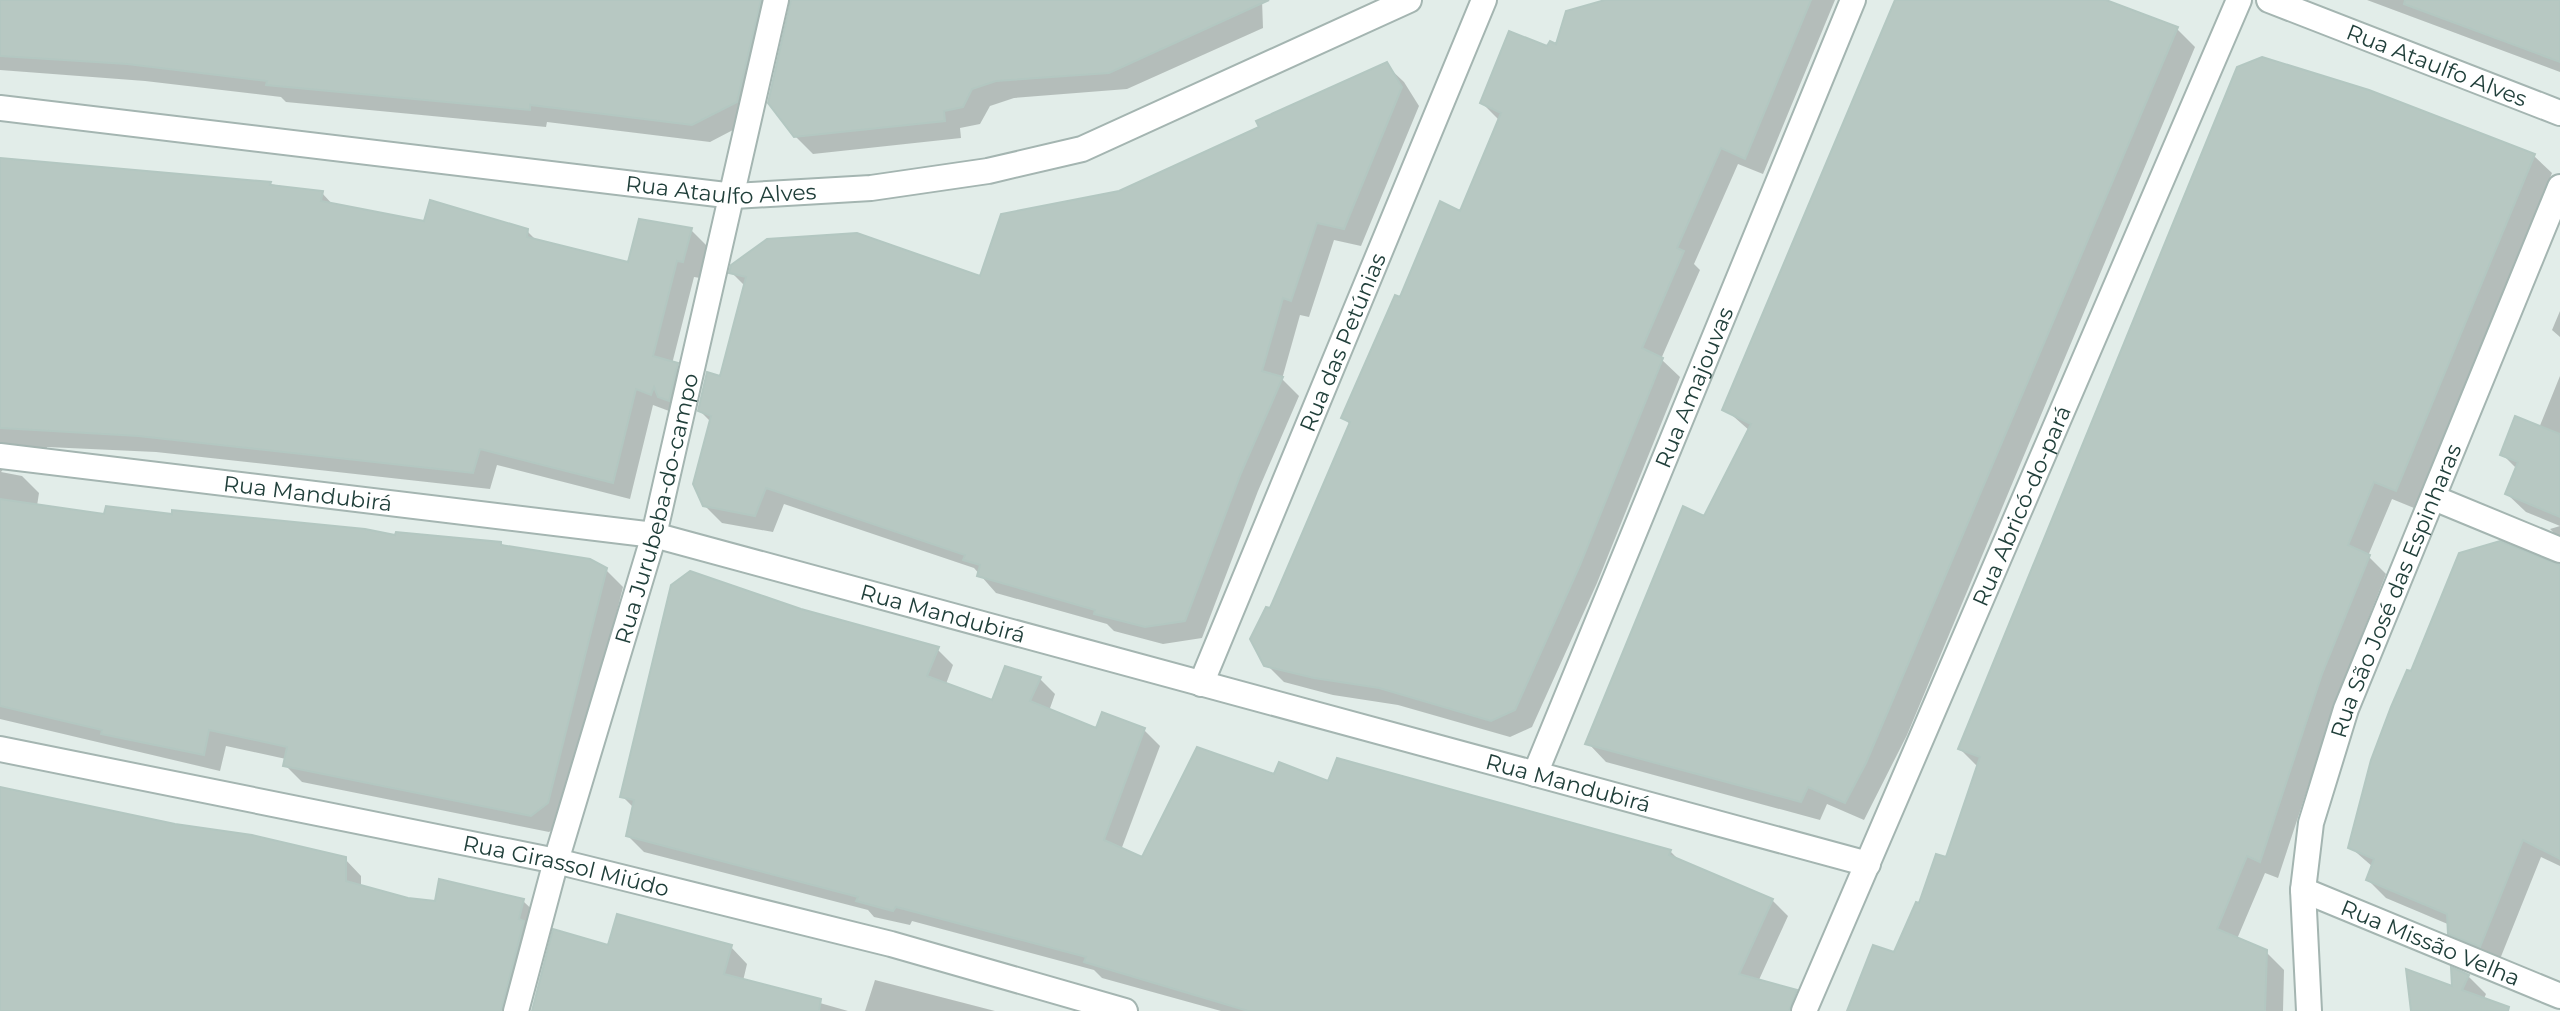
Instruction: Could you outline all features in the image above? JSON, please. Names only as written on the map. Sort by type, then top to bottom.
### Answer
[{"type":"street","name":"Rua Jurubeba-do-campo","points":[[516,1011],[556,861],[654,535],[734,196],[776,0]]},
{"type":"street","name":"Rua das Petúnias","points":[[1201,684],[1484,0]]},
{"type":"street","name":"Rua Amajouvas","points":[[1535,774],[1853,0]]},
{"type":"street","name":"Rua Abricó-do-pará","points":[[1804,1011],[2239,0]]},
{"type":"street","name":"Rua Ataulfo Alves","points":[[2269,0],[2560,113]]},
{"type":"street","name":"Rua Ataulfo Alves","points":[[0,108],[734,196],[871,188],[988,171],[1082,149],[1393,2]]},
{"type":"street","name":"Rua São José das Espinharas","points":[[2309,1011],[2303,890],[2311,823],[2346,709],[2560,187]]},
{"type":"street","name":"Rua Mandubirá","points":[[0,456],[654,535],[1868,864]]},
{"type":"street","points":[[2434,498],[2560,550]]},
{"type":"street","name":"Rua Girassol Miúdo","points":[[0,749],[556,861],[891,944],[1125,1011]]},
{"type":"street","name":"Rua Missão Velha","points":[[2303,890],[2560,996]]},
{"type":"building","points":[[0,0],[761,0],[737,102],[692,125],[530,105],[530,110],[266,85],[267,81],[127,64],[0,56]]},
{"type":"building","points":[[791,0],[1269,0],[1109,73],[996,81],[972,89],[963,107],[944,111],[945,121],[794,137],[768,103]]},
{"type":"building","points":[[1605,0],[1811,0],[1745,159],[1721,148],[1677,248],[1684,251],[1642,348],[1663,358],[1580,565],[1515,710],[1491,721],[1379,688],[1264,666],[1250,639],[1266,607],[1270,608],[1350,422],[1341,418],[1395,295],[1400,297],[1440,201],[1460,211],[1501,113],[1480,103],[1509,31],[1547,46],[1550,41],[1556,44],[1566,11]]},
{"type":"building","points":[[1895,0],[2106,0],[2178,27],[1866,763],[1845,803],[1808,787],[1801,802],[1585,744],[1683,506],[1704,516],[1751,424],[1722,410]]},
{"type":"building","points":[[2405,0],[2560,0],[2560,62],[2404,4]]},
{"type":"building","points":[[2262,57],[2369,90],[2535,154],[2396,491],[2374,482],[2348,545],[2370,555],[2322,674],[2260,862],[2247,856],[2217,929],[2267,950],[2265,1011],[1847,1011],[1873,945],[1894,952],[1916,902],[1919,903],[1936,854],[1946,857],[1980,757],[1958,749],[2237,67]]},
{"type":"building","points":[[1387,62],[1402,87],[1344,229],[1317,223],[1291,301],[1283,298],[1262,371],[1283,377],[1241,473],[1185,621],[1145,627],[1094,614],[1095,610],[977,576],[980,565],[963,560],[965,555],[766,488],[755,516],[703,506],[693,484],[711,416],[698,411],[707,372],[720,376],[746,277],[729,273],[731,265],[767,239],[857,233],[980,276],[1001,214],[1119,191],[1259,127],[1256,121]]},
{"type":"building","points":[[0,158],[271,182],[270,185],[323,191],[321,201],[424,221],[430,200],[528,229],[527,237],[628,262],[639,219],[692,228],[683,262],[677,261],[653,356],[678,363],[669,401],[658,397],[654,387],[651,395],[636,389],[613,483],[480,449],[473,473],[138,436],[0,428]]},
{"type":"building","points":[[2515,416],[2560,434],[2560,517],[2505,494],[2518,462],[2500,455]]},
{"type":"building","points":[[0,499],[104,514],[106,506],[172,514],[172,510],[365,529],[395,535],[396,532],[501,542],[501,545],[590,559],[607,568],[548,803],[531,816],[283,766],[287,747],[209,730],[204,755],[101,734],[102,730],[0,706]]},
{"type":"building","points":[[2500,541],[2560,565],[2560,859],[2523,840],[2480,947],[2448,934],[2447,914],[2366,880],[2374,859],[2348,848],[2371,760],[2459,553]]},
{"type":"building","points":[[690,571],[801,609],[939,647],[927,676],[992,700],[1005,666],[1041,677],[1030,701],[1096,728],[1102,712],[1145,728],[1104,840],[1142,857],[1197,747],[1274,774],[1279,762],[1328,781],[1337,758],[1671,850],[1669,855],[1773,899],[1739,974],[1797,990],[1789,1011],[1248,1011],[1084,962],[1086,957],[896,907],[893,911],[856,901],[858,897],[626,836],[634,800],[620,797],[671,585]]},
{"type":"building","points":[[0,787],[175,824],[252,835],[346,857],[346,881],[408,898],[435,901],[439,879],[524,899],[519,919],[524,921],[501,1011],[0,1011]]},
{"type":"building","points":[[617,914],[732,945],[724,974],[821,999],[819,1011],[532,1011],[553,929],[608,945]]},
{"type":"building","points":[[2451,967],[2469,975],[2462,990],[2509,1007],[2508,1011],[2411,1011],[2406,969],[2452,986]]}]
